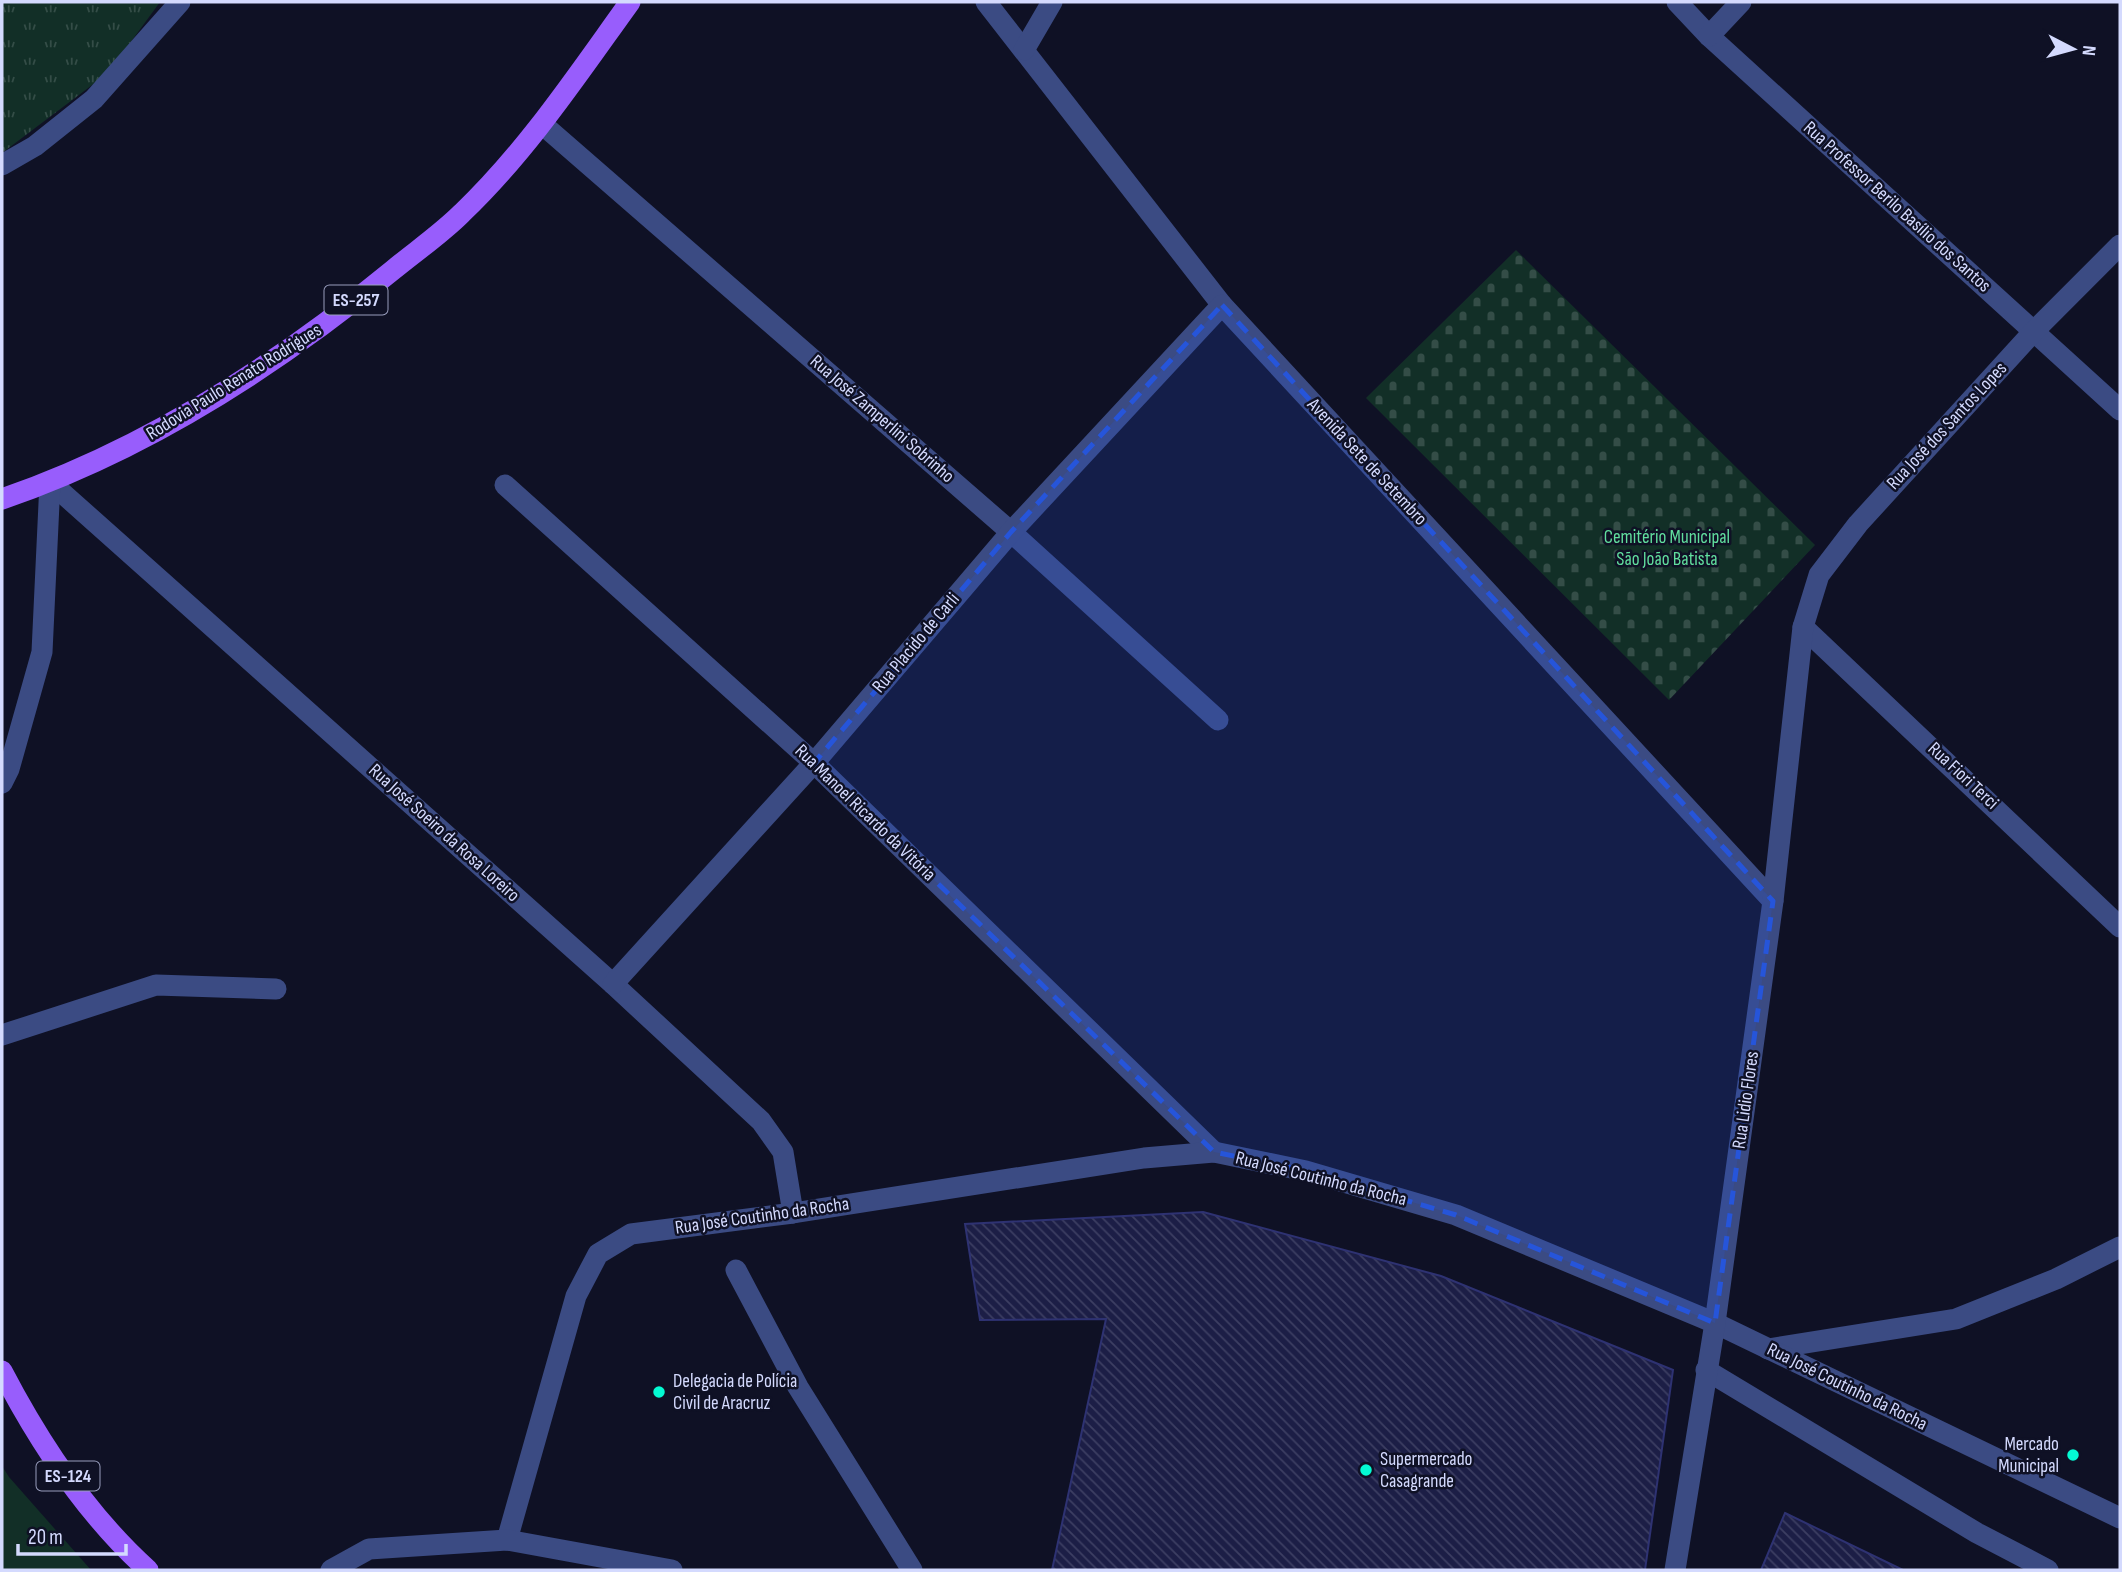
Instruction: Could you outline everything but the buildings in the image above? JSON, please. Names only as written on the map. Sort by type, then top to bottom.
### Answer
[{"type":"main road","name":"Rodovia Paulo Renato Rodrigues","points":[[2,499],[50,482],[141,440],[216,397],[330,322],[463,213],[542,124],[630,2]]},
{"type":"main road","name":"ES-124","points":[[2,1371],[72,1482],[113,1535],[148,1570]]},
{"type":"street","points":[[2,165],[35,146],[94,99],[180,2]]},
{"type":"street","name":"Avenida Sete de Setembro","points":[[986,2],[1222,305],[1773,901]]},
{"type":"street","points":[[1024,50],[1052,2]]},
{"type":"street","name":"Rua Professor Berilo Basílio dos Santos","points":[[1677,2],[1709,36],[2120,410]]},
{"type":"street","points":[[1709,36],[1741,2]]},
{"type":"street","name":"Rua José Zamperlini Sobrinho","points":[[542,124],[1012,532],[1218,720]]},
{"type":"street","name":"Rua José dos Santos Lopes","points":[[1804,628],[1819,575],[1858,524],[2034,331],[2120,245]]},
{"type":"street","name":"Rua Placido de Carli","points":[[613,984],[814,762],[1012,532],[1222,305]]},
{"type":"street","points":[[4,774],[43,652],[50,482]]},
{"type":"street","name":"Rua José Soeiro da Rosa Loreiro","points":[[50,482],[613,984],[761,1121],[783,1152],[793,1213]]},
{"type":"street","name":"Rua Manoel Ricardo da Vitória","points":[[505,485],[814,762],[1214,1152]]},
{"type":"street","name":"Rua Lidio Flores","points":[[1675,1570],[1715,1323],[1773,901],[1804,628]]},
{"type":"street","name":"Rua Fiori Terci","points":[[1804,628],[2120,927]]},
{"type":"street","points":[[2,1035],[156,985],[276,989]]},
{"type":"street","name":"Rua José Coutinho da Rocha","points":[[507,1540],[576,1296],[598,1254],[631,1234],[793,1213],[1144,1158],[1214,1152],[1306,1171],[1456,1216],[1715,1323],[2120,1518]]},
{"type":"street","points":[[1768,1349],[1956,1319],[2056,1279],[2120,1247]]},
{"type":"street","points":[[737,1270],[798,1387],[912,1570]]},
{"type":"street","points":[[1706,1370],[1977,1533],[2048,1570]]},
{"type":"street","points":[[331,1570],[369,1549],[507,1540],[672,1570]]},
{"type":"highlighted area","points":[[1222,305],[1773,901],[1715,1323],[1456,1215],[1306,1171],[1214,1152],[814,763],[1011,532]]},
{"type":"green space","points":[[2,2],[160,2],[108,73],[2,153]]},
{"type":"green space","name":"Cemitério Municipal São João Batista","points":[[1516,250],[1815,545],[1669,700],[1366,398]]},
{"type":"green space","points":[[2,1466],[9,1477],[91,1570],[2,1570]]},
{"type":"place","name":"Delegacia de Polícia Civil de Aracruz","points":[[659,1392]]},
{"type":"place","name":"Mercado Municipal","points":[[2073,1455]]},
{"type":"place","name":"Supermercado Casagrande","points":[[1366,1470]]}]
